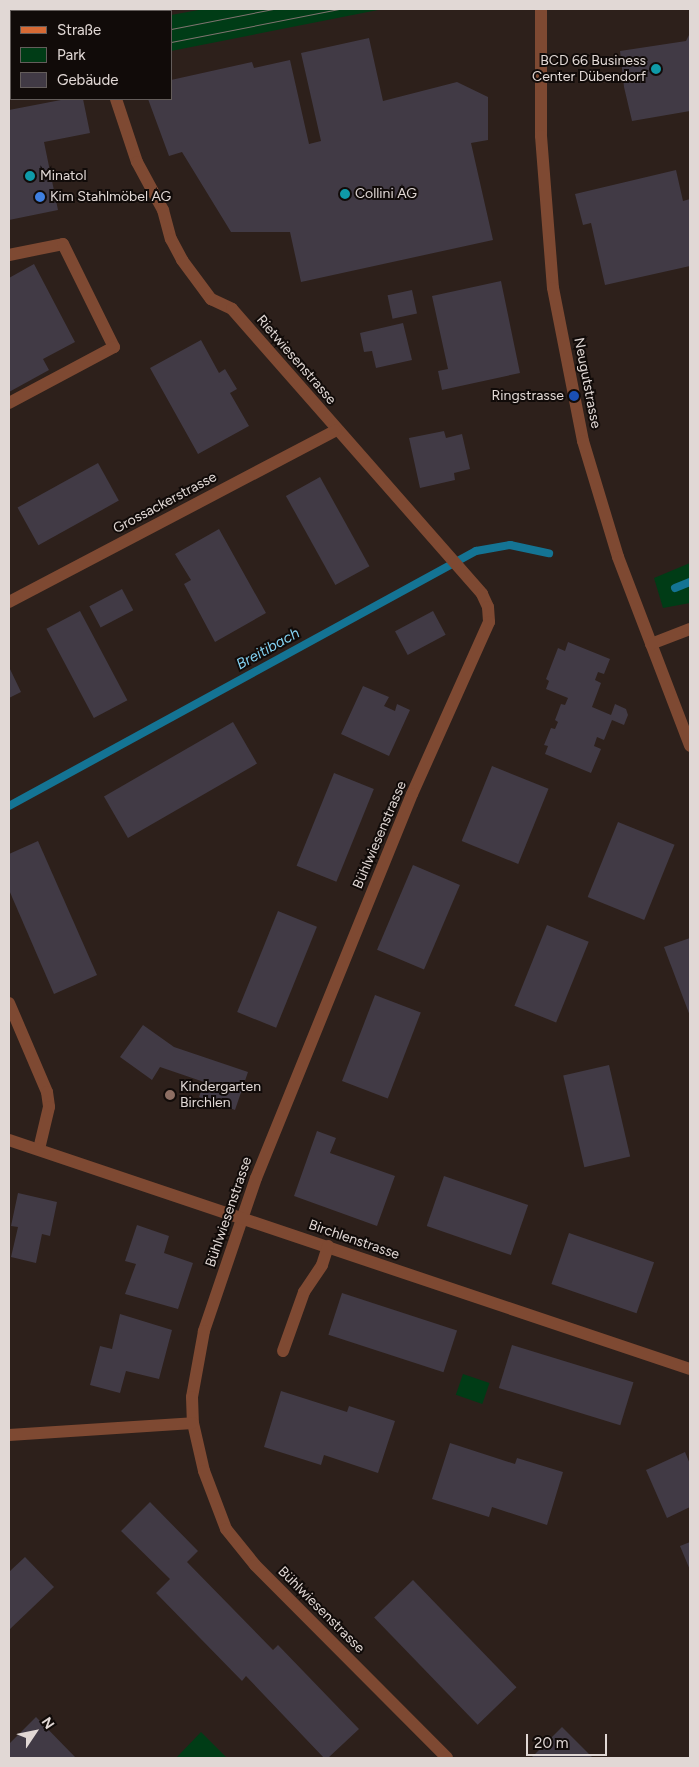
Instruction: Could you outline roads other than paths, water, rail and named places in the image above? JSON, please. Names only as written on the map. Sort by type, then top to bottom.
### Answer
[{"type":"street","name":"Neugutstrasse","points":[[541,9],[540,136],[553,288],[583,441],[618,557],[690,746]]},
{"type":"street","name":"Rietwiesenstrasse","points":[[116,100],[137,162],[163,210],[171,238],[182,260],[211,299],[232,309],[336,430],[482,594],[489,622]]},
{"type":"street","points":[[9,255],[62,244],[114,347],[9,403]]},
{"type":"street","name":"Grossackerstrasse","points":[[9,602],[336,430]]},
{"type":"street","name":"Bühlwiesenstrasse","points":[[447,1758],[256,1565],[226,1529],[204,1472],[193,1423],[195,1367],[204,1331],[260,1169],[412,794],[489,622]]},
{"type":"street","points":[[651,644],[690,628]]},
{"type":"street","points":[[9,1003],[47,1092],[49,1108],[38,1149]]},
{"type":"street","name":"Birchlenstrasse","points":[[9,1140],[690,1369]]},
{"type":"street","points":[[283,1352],[304,1292],[322,1265],[328,1246]]},
{"type":"street","points":[[9,1435],[193,1423]]},
{"type":"waterway","name":"Breitibach","points":[[9,806],[476,551],[510,545],[549,553]]},
{"type":"waterway","name":"Breitibach","points":[[675,588],[690,582]]},
{"type":"tram line","points":[[172,29],[273,9]]},
{"type":"tram line","points":[[172,42],[339,9]]},
{"type":"place","name":"BCD 66 Business Center Dübendorf","points":[[656,69]]},
{"type":"place","name":"Minatol","points":[[30,176]]},
{"type":"place","name":"Collini AG","points":[[345,194]]},
{"type":"place","name":"Kim Stahlmöbel AG","points":[[40,197]]},
{"type":"place","name":"Ringstrasse","points":[[574,396]]},
{"type":"place","name":"Kindergarten Birchlen","points":[[170,1095]]}]
